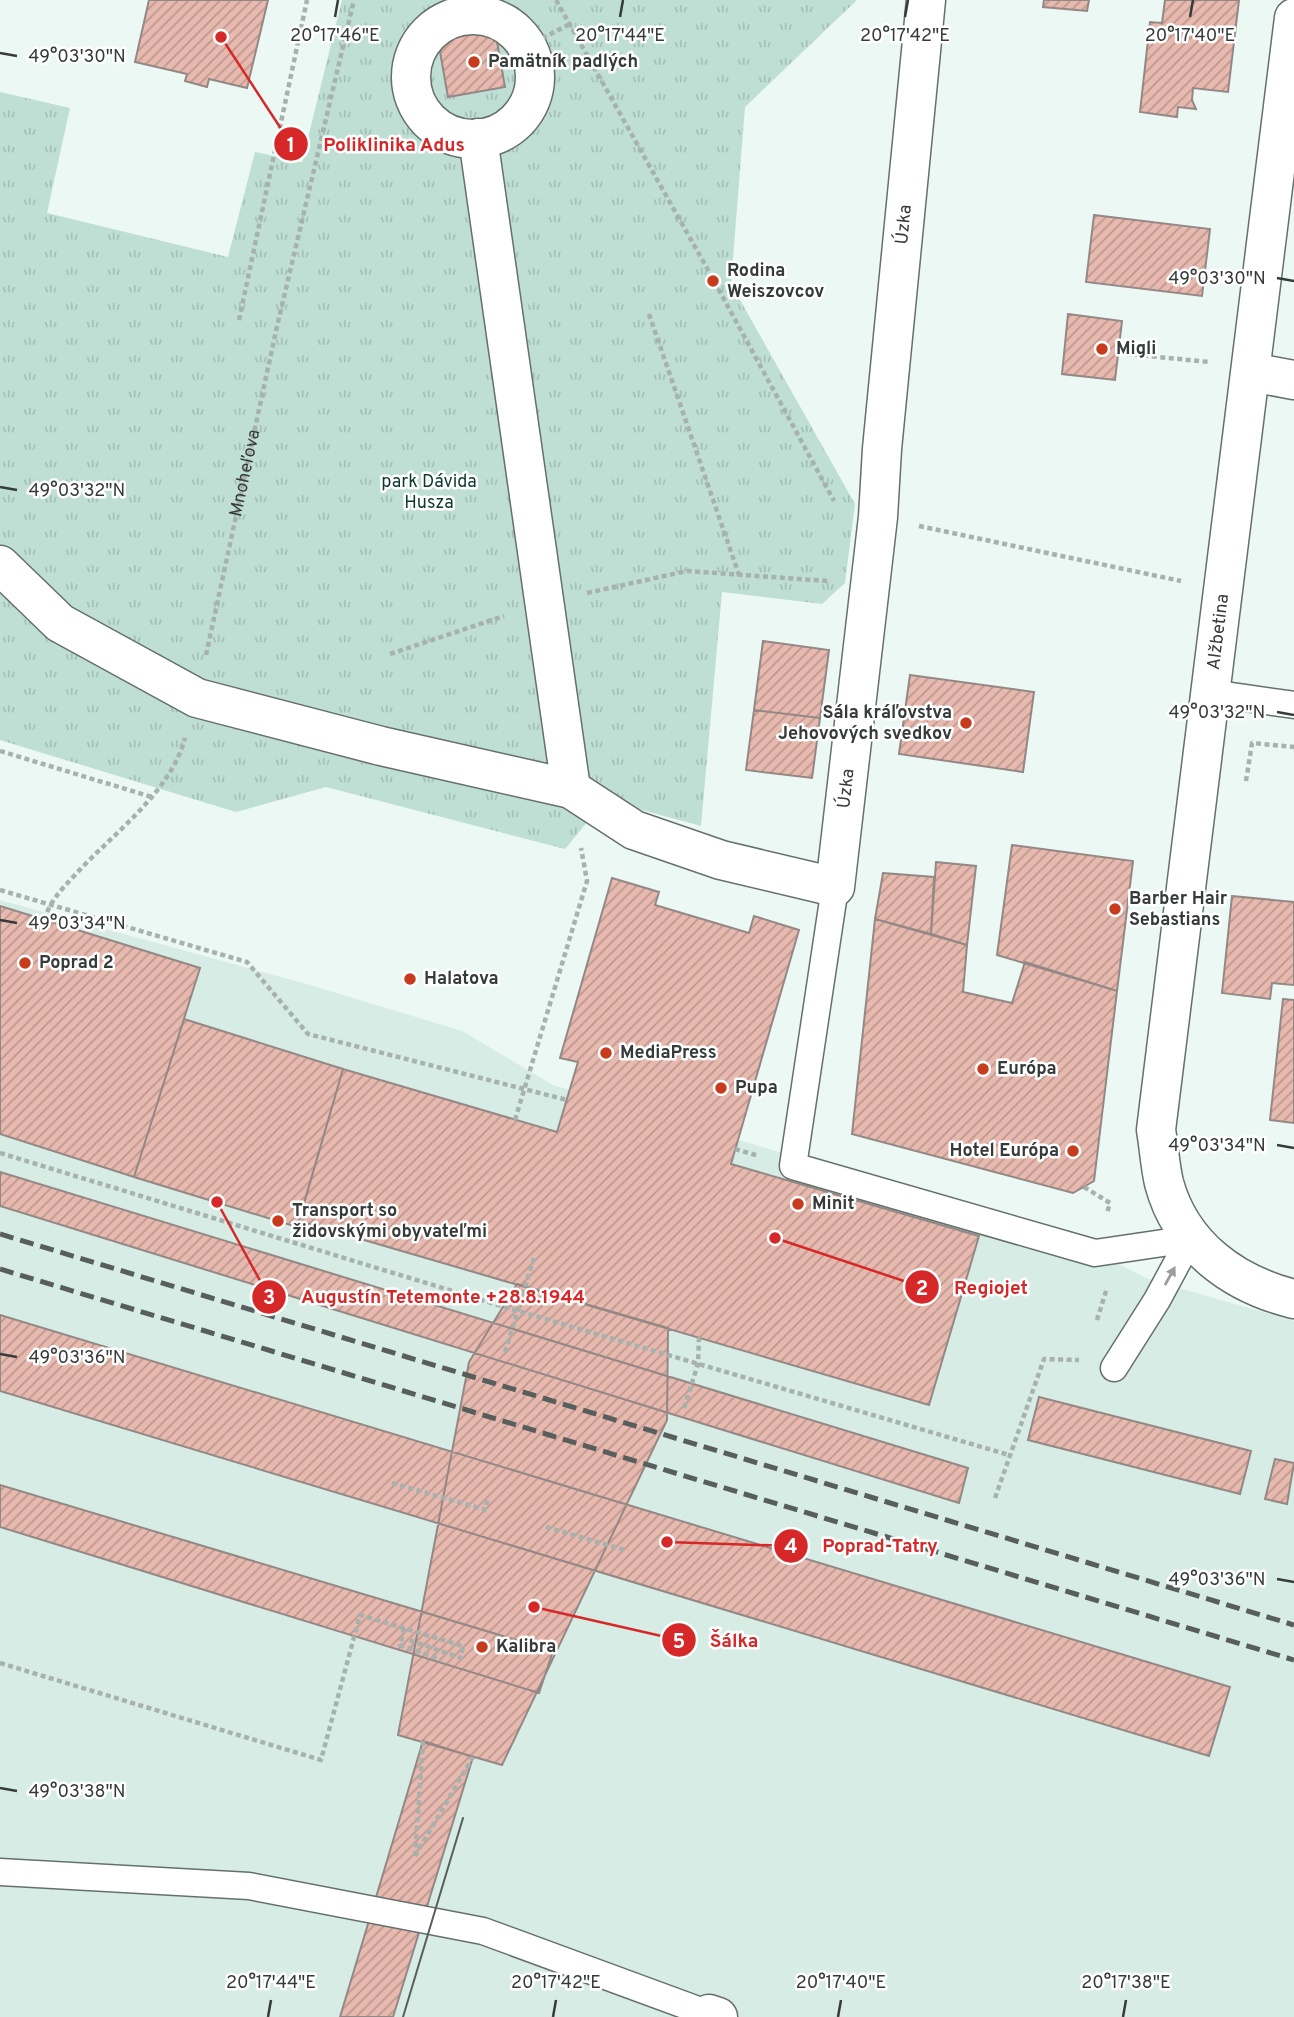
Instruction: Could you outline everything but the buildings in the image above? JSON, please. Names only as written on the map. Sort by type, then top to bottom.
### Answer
[{"type":"street","name":"Úzka","points":[[835,887],[878,517],[926,0]]},
{"type":"street","points":[[457,8],[498,20],[517,34],[527,46],[534,65],[534,86],[527,106],[515,122],[498,133],[478,138],[459,138],[442,131],[428,119],[417,104],[411,86],[411,67],[417,50],[427,34],[457,8]]},
{"type":"street","name":"Alžbetina","points":[[1191,1239],[1164,1184],[1156,1130],[1294,18]]},
{"type":"street","points":[[478,138],[571,789]]},
{"type":"street","points":[[1251,372],[1294,380]]},
{"type":"street","points":[[0,565],[60,623],[197,698],[381,746],[571,789],[634,830],[721,860],[835,887]]},
{"type":"street","points":[[1191,1239],[1223,1268],[1272,1293],[1294,1299]]},
{"type":"lane","points":[[1211,693],[1294,705]]},
{"type":"lane","name":"Úzka","points":[[835,887],[793,1166],[1095,1253],[1191,1239]]},
{"type":"lane","points":[[1114,1368],[1191,1239]]},
{"type":"lane","points":[[0,1872],[249,1886],[470,1928],[703,2016]]},
{"type":"path","points":[[239,320],[307,0]]},
{"type":"path","name":"Mnoheľova","points":[[49,904],[84,864],[152,797],[182,750],[197,698],[276,331],[354,0]]},
{"type":"path","points":[[556,0],[846,523],[878,517],[1186,582]]},
{"type":"path","points":[[527,46],[570,24]]},
{"type":"path","points":[[649,314],[739,575]]},
{"type":"path","points":[[1118,353],[1214,363]]},
{"type":"path","points":[[390,654],[545,602],[688,571],[839,582]]},
{"type":"path","points":[[0,751],[152,797]]},
{"type":"path","points":[[515,1120],[587,880],[571,789]]},
{"type":"path","points":[[0,890],[247,962],[308,1034],[567,1100]]},
{"type":"path","points":[[44,920],[49,904]]},
{"type":"path","points":[[0,1153],[518,1311],[1009,1455]]},
{"type":"path","points":[[505,1352],[534,1258]]},
{"type":"path","points":[[684,1408],[698,1364],[699,1338]]},
{"type":"path","points":[[995,1498],[1044,1359],[1086,1360],[1114,1368]]},
{"type":"path","points":[[392,1483],[490,1511]]},
{"type":"path","points":[[546,1527],[628,1550]]},
{"type":"path","points":[[0,1663],[321,1760],[360,1615],[463,1646],[461,1658],[406,1639]]},
{"type":"path","points":[[404,1628],[400,1645],[442,1660]]},
{"type":"path","points":[[423,1741],[415,1856],[473,1757]]},
{"type":"shaded area","points":[[0,900],[310,985],[462,1031],[553,1085],[1063,1236],[1148,1279],[1294,1321],[1294,2017],[0,2017]]},
{"type":"green space","name":"park Dávida Husza","points":[[342,0],[857,0],[745,107],[731,284],[855,504],[845,583],[822,604],[722,592],[701,826],[605,800],[565,849],[326,787],[236,812],[0,740],[0,92],[70,108],[47,213],[228,257],[255,152],[302,162]]},
{"type":"tram line","points":[[403,2017],[463,1818]]},
{"type":"railway","points":[[0,1234],[1294,1625]]},
{"type":"railway","points":[[0,1269],[1294,1660]]},
{"type":"place","name":"Poliklinika Adus","points":[[221,37]]},
{"type":"place","name":"Pamätník padlých","points":[[474,62]]},
{"type":"place","name":"Rodina Weiszovcov","points":[[713,281]]},
{"type":"place","name":"Migli","points":[[1102,349]]},
{"type":"place","name":"Sála kráľovstva Jehovových svedkov","points":[[966,723]]},
{"type":"place","name":"Barber Hair Sebastians","points":[[1115,909]]},
{"type":"place","name":"Poprad 2","points":[[25,963]]},
{"type":"place","name":"Halatova","points":[[410,979]]},
{"type":"place","name":"MediaPress","points":[[606,1053]]},
{"type":"place","name":"Európa","points":[[983,1069]]},
{"type":"place","name":"Pupa","points":[[721,1088]]},
{"type":"place","name":"Hotel Európa","points":[[1073,1151]]},
{"type":"place","name":"Augustín Tetemonte +28.8.1944","points":[[217,1202]]},
{"type":"place","name":"Minit","points":[[798,1204]]},
{"type":"place","name":"Transport so židovskými obyvateľmi","points":[[278,1221]]},
{"type":"place","name":"Regiojet","points":[[775,1238]]},
{"type":"place","name":"Poprad-Tatry","points":[[667,1542]]},
{"type":"place","name":"Šálka","points":[[534,1607]]},
{"type":"place","name":"Kalibra","points":[[482,1647]]}]
